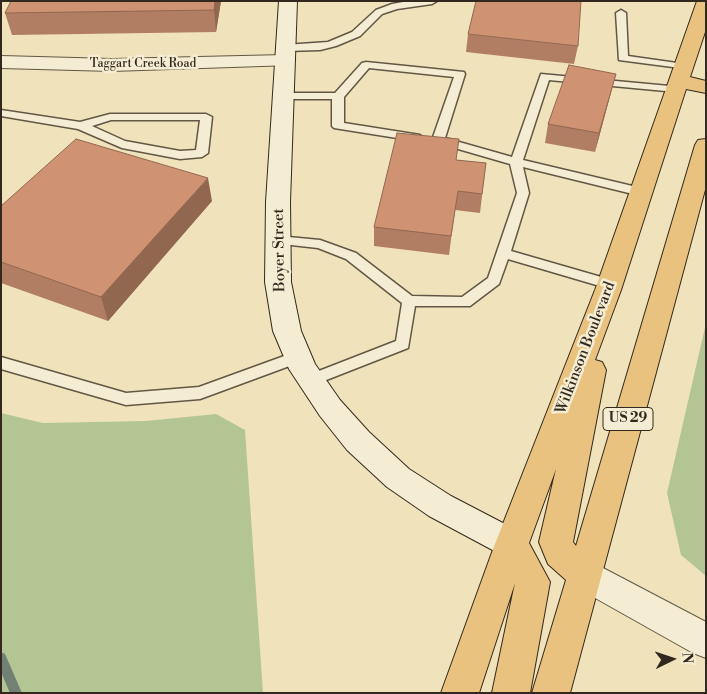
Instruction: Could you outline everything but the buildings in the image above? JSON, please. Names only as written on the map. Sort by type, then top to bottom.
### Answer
[{"type":"main road","name":"Boyer Street","points":[[288,1],[278,240],[278,282],[287,331],[298,357],[311,380],[330,408],[358,441],[398,478],[440,506],[512,544]]},
{"type":"main road","name":"Wilkinson Boulevard","points":[[460,693],[512,544],[609,287],[706,1]]},
{"type":"main road","name":"Taggart Creek Road","points":[[1,62],[112,65],[285,54]]},
{"type":"main road","points":[[679,79],[706,87]]},
{"type":"main road","name":"US 29","points":[[551,693],[706,145]]},
{"type":"main road","points":[[609,287],[556,542],[560,554],[584,574],[706,640]]},
{"type":"main road","points":[[511,693],[533,582],[512,544]]},
{"type":"lane","points":[[285,54],[332,44],[356,34],[379,12],[395,6],[432,1]]},
{"type":"lane","points":[[620,13],[622,58],[679,79]]},
{"type":"lane","points":[[438,140],[460,74],[366,65],[338,96],[338,126],[438,140],[516,162],[641,192]]},
{"type":"lane","points":[[278,240],[320,244],[351,256],[410,301],[465,302],[494,281],[523,193],[516,162],[545,76],[679,79]]},
{"type":"lane","points":[[283,96],[338,96]]},
{"type":"lane","points":[[1,114],[81,126],[122,144],[180,155],[202,153],[206,117],[110,117],[81,126]]},
{"type":"lane","points":[[503,253],[609,287]]},
{"type":"lane","points":[[311,380],[403,344],[410,301]]},
{"type":"lane","points":[[1,363],[126,399],[200,393],[298,357]]},
{"type":"green space","points":[[706,323],[706,576],[681,555],[667,493]]},
{"type":"green space","points":[[1,413],[43,423],[146,421],[216,414],[245,430],[263,693],[1,693]]},
{"type":"waterway","points":[[1,658],[16,693]]}]
